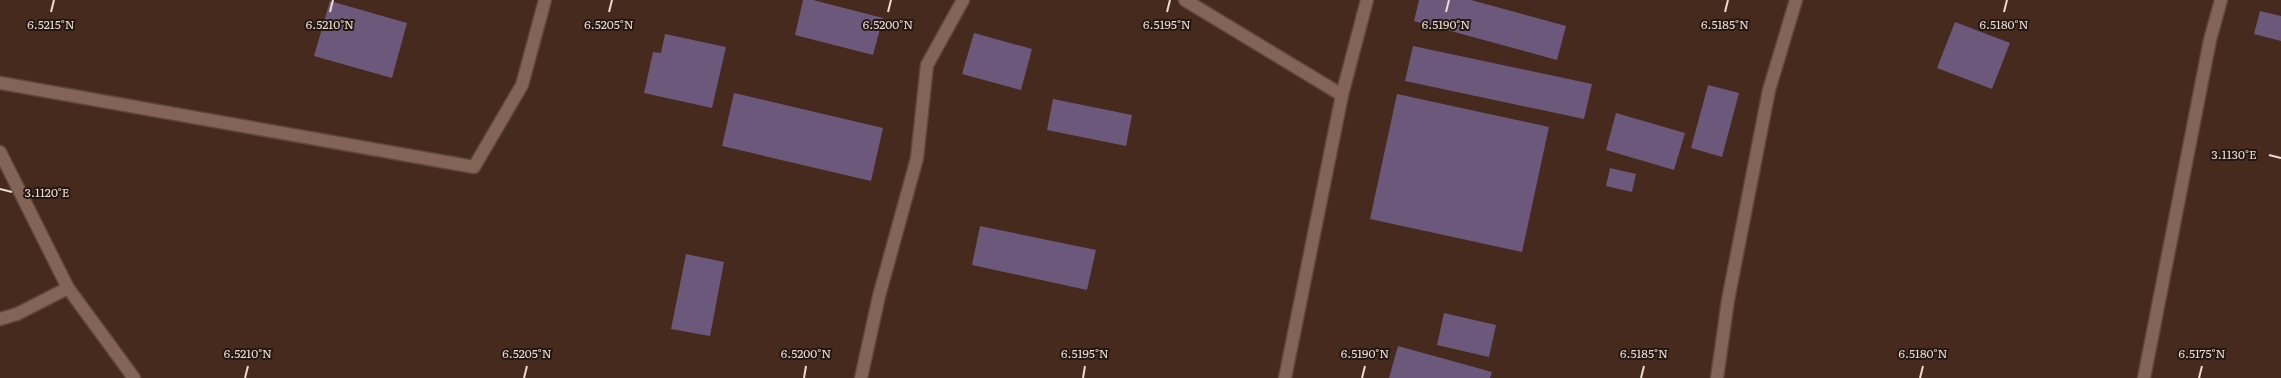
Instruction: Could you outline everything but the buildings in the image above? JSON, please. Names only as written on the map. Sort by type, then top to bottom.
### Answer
[{"type":"street","points":[[0,83],[474,166],[522,85],[546,0]]},
{"type":"street","points":[[861,378],[879,296],[917,158],[927,65],[963,0]]},
{"type":"street","points":[[1185,0],[1342,95]]},
{"type":"street","points":[[1285,378],[1342,95],[1367,0]]},
{"type":"street","points":[[1717,378],[1728,300],[1769,90],[1796,0]]},
{"type":"street","points":[[2144,378],[2208,50],[2221,0]]},
{"type":"street","points":[[0,152],[68,288],[134,378]]},
{"type":"street","points":[[0,319],[17,314],[68,288]]}]
